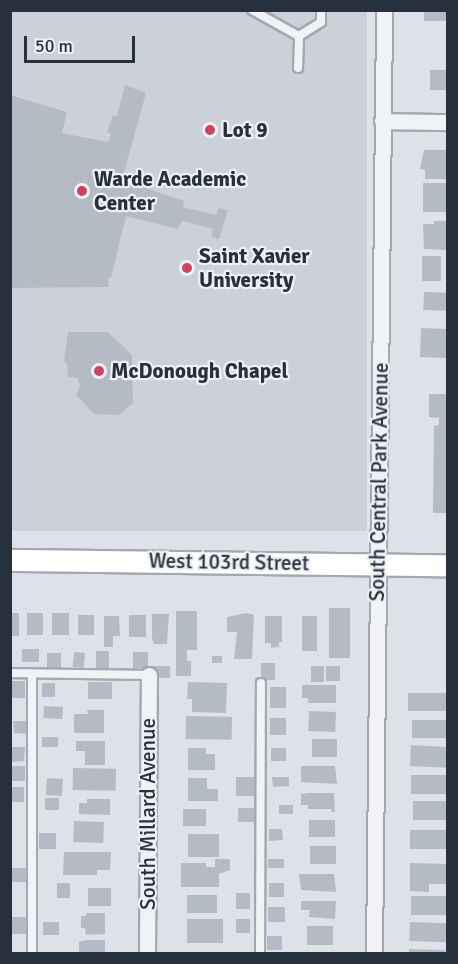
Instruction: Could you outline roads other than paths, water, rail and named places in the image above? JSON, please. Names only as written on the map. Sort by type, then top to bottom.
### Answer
[{"type":"main road","name":"West 103rd Street","points":[[10,560],[447,565]]},
{"type":"street","name":"South Central Park Avenue","points":[[374,954],[384,10]]},
{"type":"street","points":[[382,121],[447,122]]},
{"type":"street","name":"South Millard Avenue","points":[[147,954],[149,675]]},
{"type":"lane","points":[[252,10],[299,36]]},
{"type":"lane","points":[[299,36],[321,22],[321,10]]},
{"type":"lane","points":[[298,68],[299,36]]},
{"type":"lane","points":[[10,673],[149,675]]},
{"type":"lane","points":[[32,674],[32,954]]},
{"type":"lane","points":[[260,954],[261,683]]},
{"type":"place","name":"Lot 9","points":[[210,130]]},
{"type":"place","name":"Warde Academic Center","points":[[82,191]]},
{"type":"place","name":"Saint Xavier University","points":[[187,268]]},
{"type":"place","name":"McDonough Chapel","points":[[99,371]]}]
